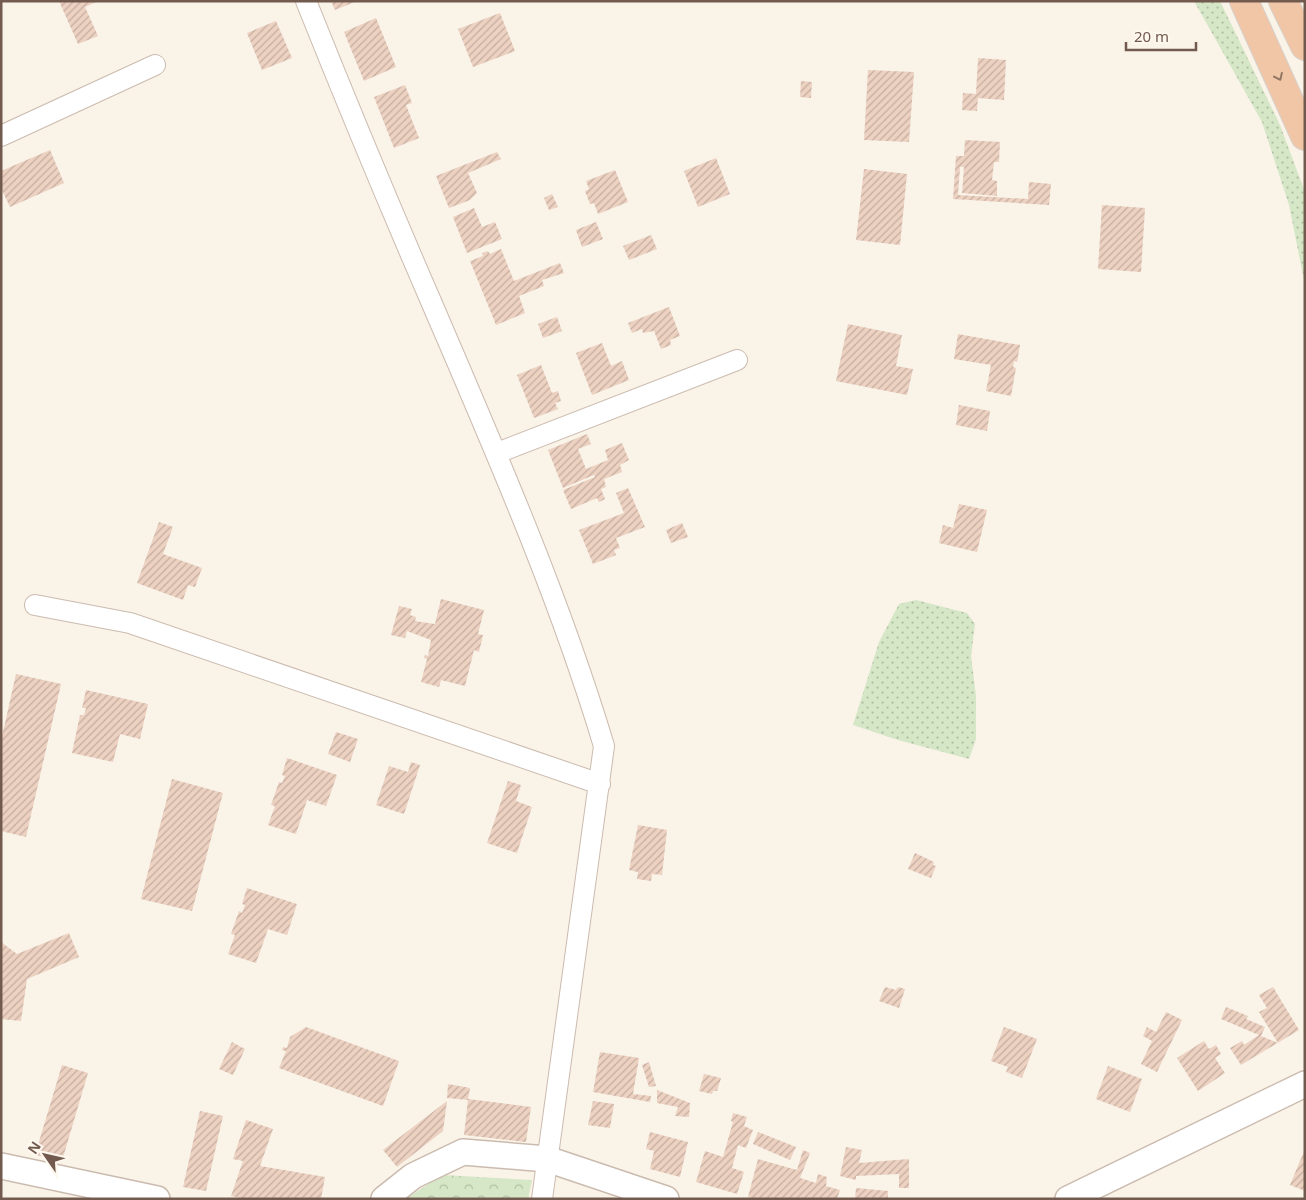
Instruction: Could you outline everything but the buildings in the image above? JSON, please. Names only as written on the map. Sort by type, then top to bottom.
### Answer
[{"type":"highway","points":[[1244,1],[1305,136]]},
{"type":"highway","points":[[1283,1],[1305,46]]},
{"type":"street","points":[[306,1],[376,173],[496,453],[588,691],[604,746],[542,1199]]},
{"type":"street","points":[[1,136],[155,66]]},
{"type":"street","points":[[496,453],[736,360]]},
{"type":"street","points":[[35,605],[130,623],[600,784]]},
{"type":"street","points":[[1068,1199],[1305,1084]]},
{"type":"street","points":[[384,1199],[412,1176],[463,1152],[547,1159],[666,1199]]},
{"type":"street","points":[[1,1166],[157,1199]]},
{"type":"green space","points":[[1194,1],[1220,1],[1280,125],[1305,192],[1305,285],[1289,205],[1262,122]]},
{"type":"green space","points":[[916,600],[967,613],[975,624],[971,656],[976,696],[976,739],[969,759],[898,740],[853,725],[879,642],[899,604]]},
{"type":"green space","points":[[443,1175],[532,1180],[528,1199],[405,1199]]}]
